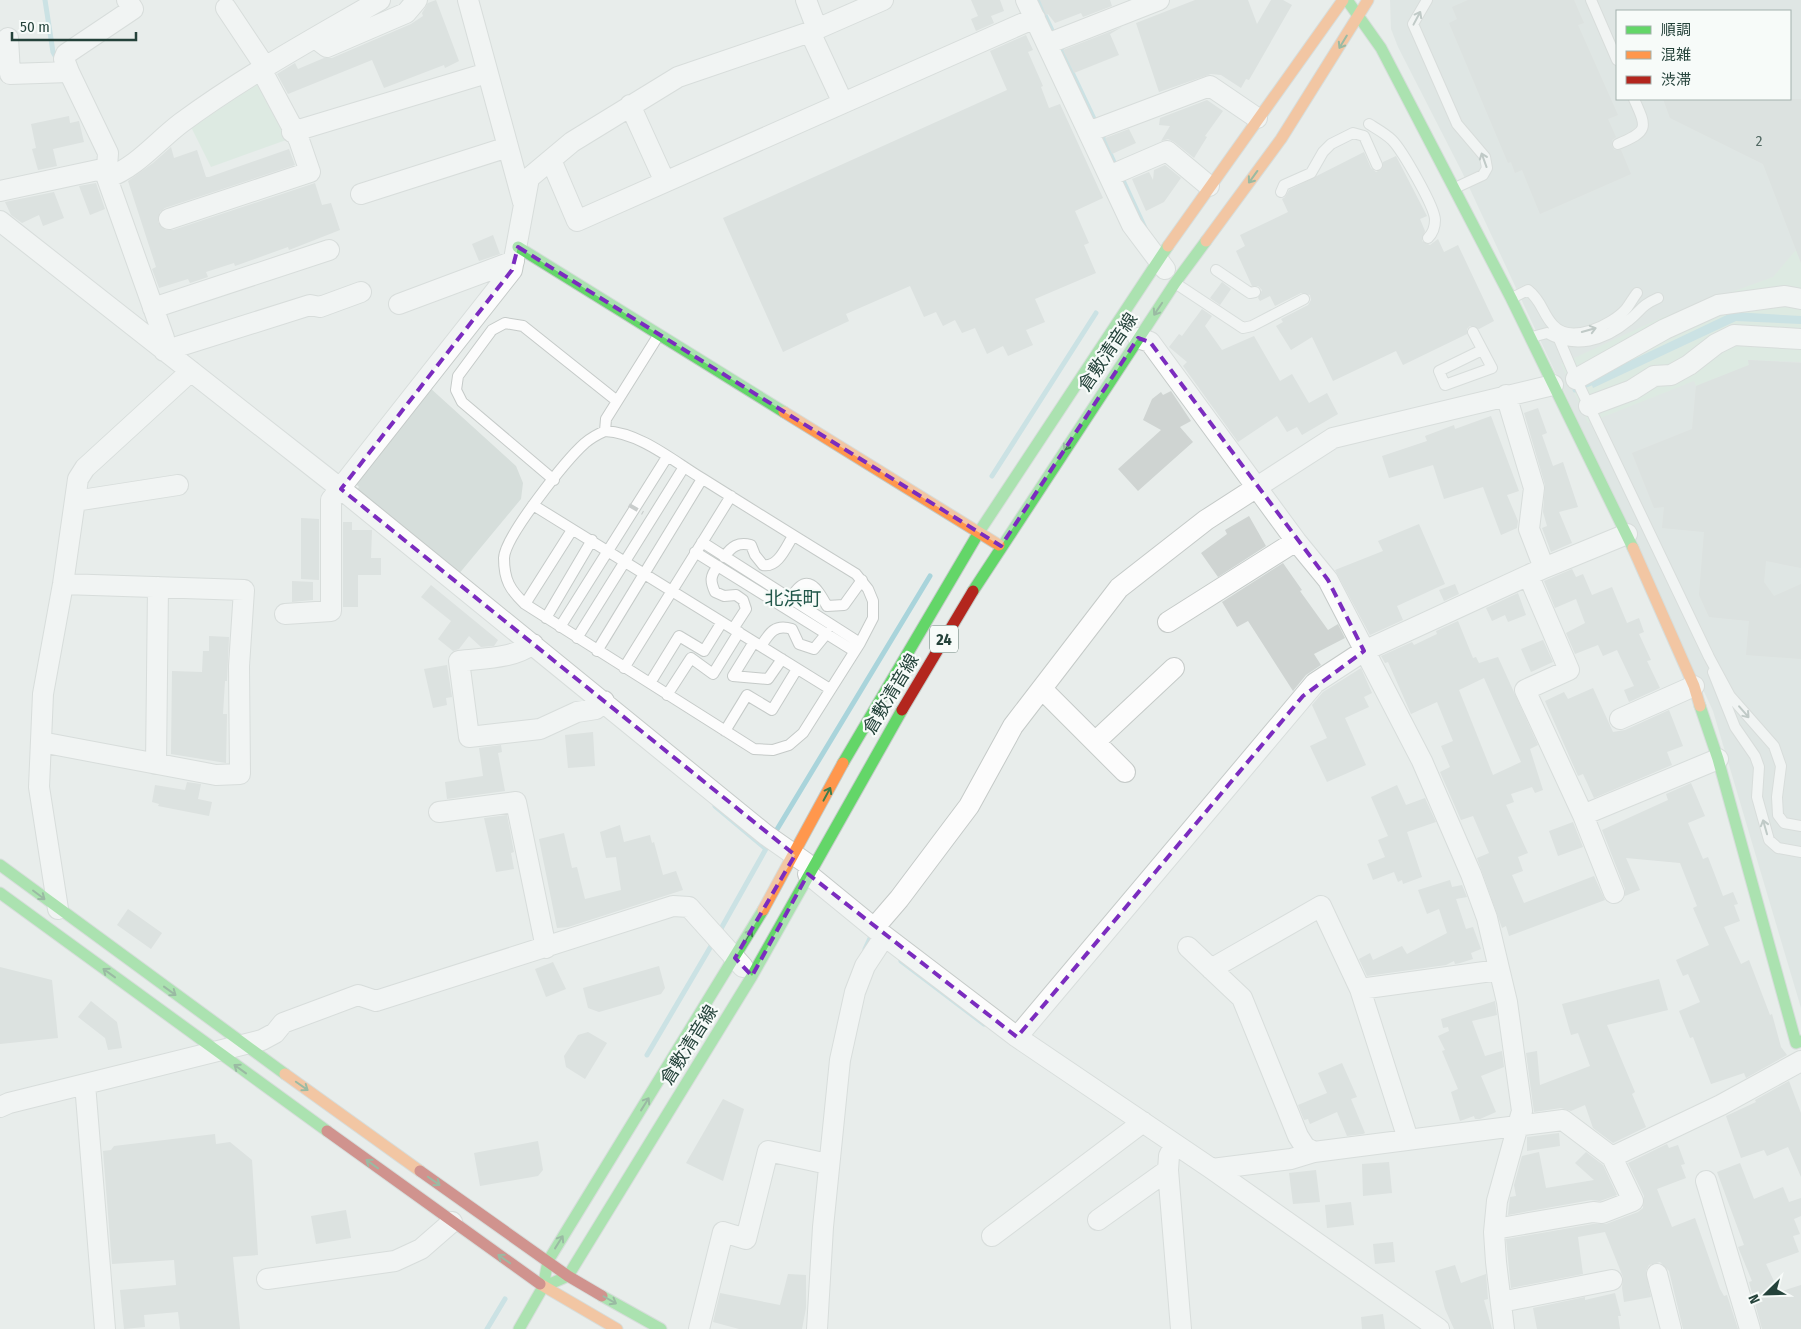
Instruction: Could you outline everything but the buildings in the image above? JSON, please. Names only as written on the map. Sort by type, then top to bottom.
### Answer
[{"type":"street","points":[[0,190],[122,172],[180,123],[264,69],[380,0]]},
{"type":"street","points":[[315,38],[327,47],[406,13],[417,0]]},
{"type":"street","points":[[468,0],[524,206]]},
{"type":"street","points":[[806,0],[814,30],[843,103]]},
{"type":"street","points":[[285,614],[331,611],[331,500],[512,270],[529,178],[572,142],[678,77],[814,30],[883,0]]},
{"type":"street","points":[[1026,0],[1034,18],[1054,41],[1116,174],[1132,225],[1167,269]]},
{"type":"street","points":[[1054,41],[1160,0]]},
{"type":"street","points":[[1345,0],[1359,16],[1381,48],[1511,298],[1626,534],[1694,686],[1718,759],[1800,1051],[1721,1105],[1612,1157]]},
{"type":"street","name":"倉敷清音線","points":[[568,1276],[752,976],[892,726],[1001,546],[1138,338],[1167,269],[1210,186],[1257,118],[1345,0]]},
{"type":"street","name":"倉敷清音線","points":[[519,1329],[544,1288],[548,1261],[735,958],[795,855],[859,734],[979,532],[1167,269],[1281,139],[1368,0]]},
{"type":"street","points":[[133,3],[66,54],[64,72],[108,153],[107,173],[157,307],[164,338],[164,351]]},
{"type":"street","points":[[170,219],[310,172],[299,140],[292,132],[264,69],[226,8]]},
{"type":"street","points":[[551,160],[578,221],[1034,18]]},
{"type":"street","points":[[8,38],[10,74],[64,72]]},
{"type":"street","points":[[292,132],[487,73]]},
{"type":"street","points":[[1095,129],[1210,86],[1257,118]]},
{"type":"street","points":[[630,106],[665,182]]},
{"type":"street","points":[[361,194],[508,147]]},
{"type":"street","points":[[1116,174],[1167,150],[1210,186]]},
{"type":"street","points":[[1,223],[190,371],[337,493],[600,705],[772,840],[795,855],[879,939],[1017,1037],[1137,1127],[1171,1155],[1212,1169],[1438,1329]]},
{"type":"street","points":[[157,307],[329,250]]},
{"type":"street","points":[[399,304],[516,254]]},
{"type":"street","points":[[516,254],[658,335],[1001,546]]},
{"type":"street","points":[[164,351],[310,305],[320,307],[360,292]]},
{"type":"street","points":[[1583,393],[1665,329],[1718,305],[1785,296],[1801,299]]},
{"type":"street","points":[[1583,393],[1632,390],[1654,376],[1671,375],[1689,365],[1716,344],[1734,335],[1801,339]]},
{"type":"street","points":[[1138,338],[1150,342],[1296,541],[1328,580],[1422,761],[1471,874],[1487,918],[1507,1002],[1522,1111],[1497,1201],[1495,1228],[1504,1329]]},
{"type":"street","points":[[58,909],[39,787],[43,694],[78,479],[85,468],[190,371]]},
{"type":"street","points":[[817,1329],[828,1164],[840,1060],[848,1019],[865,966],[899,899],[969,806],[1013,726],[1119,588],[1206,520],[1333,438],[1553,385]]},
{"type":"street","points":[[1506,395],[1534,488],[1529,529],[1537,572],[1569,670],[1525,690],[1583,815],[1614,893]]},
{"type":"street","points":[[75,501],[178,485]]},
{"type":"street","points":[[1017,1037],[1303,696],[1316,683],[1364,651],[1537,572],[1626,534]]},
{"type":"street","points":[[1168,622],[1296,541]]},
{"type":"street","points":[[41,742],[216,775],[240,774],[239,666],[244,590],[62,584]]},
{"type":"street","points":[[156,764],[158,587]]},
{"type":"street","points":[[529,647],[509,655],[459,660],[469,737],[540,729],[577,712],[600,705]]},
{"type":"street","points":[[1095,742],[1174,668]]},
{"type":"street","points":[[1620,719],[1694,686]]},
{"type":"street","points":[[1042,689],[1125,772]]},
{"type":"street","points":[[1583,815],[1718,759]]},
{"type":"street","points":[[439,812],[516,802],[546,948]]},
{"type":"street","points":[[0,865],[242,1044],[568,1276],[661,1329]]},
{"type":"street","points":[[0,892],[215,1051],[544,1288],[617,1329]]},
{"type":"street","points":[[0,1108],[9,1103],[269,1037],[284,1023],[358,996],[376,1001],[673,906],[689,908],[752,976]]},
{"type":"street","points":[[1211,969],[1321,906],[1360,989],[1408,1139]]},
{"type":"street","points":[[1188,947],[1242,998],[1298,1136],[1305,1147],[1314,1152]]},
{"type":"street","points":[[1360,989],[1499,970]]},
{"type":"street","points":[[85,1084],[106,1329]]},
{"type":"street","points":[[1212,1169],[1291,1159],[1314,1152],[1518,1124],[1564,1120],[1612,1157],[1636,1207],[1602,1213],[1592,1212],[1495,1228]]},
{"type":"street","points":[[992,1236],[1137,1127]]},
{"type":"street","points":[[699,1329],[723,1232],[746,1239],[768,1151],[828,1164]]},
{"type":"street","points":[[1098,1220],[1171,1155]]},
{"type":"street","points":[[1171,1155],[1180,1329]]},
{"type":"street","points":[[1706,1180],[1750,1329]]},
{"type":"street","points":[[267,1279],[395,1261],[421,1249],[452,1222]]},
{"type":"street","points":[[1657,1274],[1671,1329]]},
{"type":"street","points":[[544,1288],[568,1276]]},
{"type":"street","points":[[1501,1302],[1612,1280]]},
{"type":"lane","points":[[1428,0],[1413,24],[1457,124],[1485,157],[1487,168],[1483,175],[1454,188]]},
{"type":"lane","points":[[1591,0],[1616,58]]},
{"type":"lane","points":[[1618,144],[1639,135],[1643,130],[1644,122],[1634,100]]},
{"type":"lane","points":[[1370,124],[1391,139],[1401,151],[1424,193],[1435,220],[1433,230],[1428,238]]},
{"type":"lane","points":[[1281,192],[1284,185],[1311,173],[1323,152],[1331,144],[1353,133],[1364,136],[1377,165]]},
{"type":"lane","points":[[1167,269],[1243,328],[1252,326],[1304,299]]},
{"type":"lane","points":[[1216,270],[1244,290],[1250,293],[1255,292]]},
{"type":"lane","points":[[1511,298],[1528,290],[1538,297],[1553,325],[1583,393],[1709,657],[1730,696],[1774,746],[1782,766],[1777,797],[1778,815],[1784,823],[1801,826]]},
{"type":"lane","points":[[1553,325],[1563,331],[1578,333],[1594,330],[1617,317],[1626,309],[1637,293]]},
{"type":"lane","points":[[1530,338],[1547,333],[1558,339],[1575,343],[1592,341],[1618,329],[1644,304],[1658,298]]},
{"type":"lane","points":[[554,480],[462,402],[456,390],[458,376],[492,330],[505,323],[523,326],[617,401]]},
{"type":"lane","points":[[1473,332],[1492,368],[1446,384],[1439,371],[1482,350]]},
{"type":"lane","points":[[605,431],[606,420],[658,335]]},
{"type":"lane","points":[[605,431],[619,432],[634,437],[731,496],[862,580],[873,602],[873,618],[857,647],[802,733],[789,745],[774,750],[754,749],[546,618],[525,604],[510,590],[504,556],[510,539],[533,505],[585,442],[605,431]]},
{"type":"lane","points":[[560,627],[667,457]]},
{"type":"lane","points":[[577,638],[684,467]]},
{"type":"lane","points":[[597,651],[702,479]]},
{"type":"lane","points":[[624,668],[731,496]]},
{"type":"lane","points":[[533,505],[572,530],[609,550],[830,690]]},
{"type":"lane","points":[[525,604],[572,530]]},
{"type":"lane","points":[[724,557],[731,547],[742,543],[751,545],[754,555],[763,565],[770,566],[776,562],[793,536]]},
{"type":"lane","points":[[546,618],[592,540]]},
{"type":"lane","points":[[702,542],[791,598],[857,647]]},
{"type":"lane","points":[[696,552],[827,633],[857,647]]},
{"type":"lane","points":[[667,695],[691,658],[713,674],[746,608],[743,600],[736,595],[724,596],[714,592],[710,582],[718,566]]},
{"type":"lane","points":[[791,598],[797,588],[806,584],[815,586],[821,592],[827,606],[844,605],[862,580]]},
{"type":"lane","points":[[650,684],[679,636],[704,651],[722,622]]},
{"type":"lane","points":[[782,659],[768,679],[733,676],[758,644],[772,630],[782,626],[792,629],[799,644],[814,648],[827,633]]},
{"type":"lane","points":[[1709,657],[1716,686],[1735,727],[1755,756],[1759,767],[1758,797],[1769,840],[1778,848],[1801,852]]},
{"type":"lane","points":[[725,730],[747,695],[772,710],[797,669]]},
{"type":"highlighted area","points":[[518,247],[1001,546],[1138,338],[1150,342],[1328,580],[1364,651],[1303,696],[1017,1037],[808,874],[752,976],[735,958],[795,855],[341,489],[512,270]]},
{"type":"shaded area","points":[[1390,0],[1801,0],[1801,1008],[1713,711],[1462,172],[1398,47],[1391,29]]},
{"type":"shaded area","points":[[429,387],[516,466],[523,483],[521,499],[458,575],[355,492],[359,487],[355,483]]},
{"type":"green space","points":[[259,76],[289,139],[211,167],[188,121]]},
{"type":"green space","points":[[1801,249],[1801,362],[1748,360],[1749,365],[1696,386],[1694,381],[1588,423],[1561,364],[1663,317],[1773,277],[1795,251]]},
{"type":"water","points":[[1733,312],[1801,316],[1801,324],[1736,321],[1593,388],[1590,380]]},
{"type":"waterway","points":[[45,0],[53,52],[58,61]]},
{"type":"waterway","points":[[1038,0],[1055,37]]},
{"type":"waterway","points":[[1059,45],[1096,123]]},
{"type":"waterway","points":[[1100,131],[1117,169]]},
{"type":"waterway","points":[[1121,176],[1145,228]]},
{"type":"waterway","points":[[992,476],[1096,313]]},
{"type":"waterway","points":[[1575,390],[1598,380]]},
{"type":"waterway","points":[[773,836],[930,576]]},
{"type":"waterway","points":[[715,806],[766,849]]},
{"type":"waterway","points":[[718,934],[767,847]]},
{"type":"waterway","points":[[865,949],[872,934]]},
{"type":"waterway","points":[[647,1055],[714,941]]},
{"type":"waterway","points":[[901,961],[984,1024]]},
{"type":"waterway","points":[[487,1329],[505,1299]]},
{"type":"railway","points":[[629,505],[643,513]]},
{"type":"traffic: fast","points":[[1347,0],[1381,48],[1511,298],[1633,548]]},
{"type":"traffic: fast","points":[[973,591],[1175,283],[1206,241]]},
{"type":"traffic: fast","points":[[843,763],[979,532],[1168,246]]},
{"type":"traffic: fast","points":[[518,247],[784,412]]},
{"type":"traffic: fast","points":[[1700,706],[1718,759],[1796,1043],[1801,1041]]},
{"type":"traffic: fast","points":[[543,1287],[568,1276],[752,976],[902,710]]},
{"type":"traffic: fast","points":[[0,865],[285,1074]]},
{"type":"traffic: fast","points":[[0,893],[327,1131]]},
{"type":"traffic: fast","points":[[519,1329],[543,1287],[548,1261],[763,910]]},
{"type":"traffic: fast","points":[[602,1296],[661,1329]]},
{"type":"traffic: slow","points":[[1168,246],[1343,0]]},
{"type":"traffic: slow","points":[[1206,241],[1281,139],[1368,0]]},
{"type":"traffic: slow","points":[[784,412],[999,545]]},
{"type":"traffic: slow","points":[[1633,548],[1694,686],[1700,706]]},
{"type":"traffic: slow","points":[[763,910],[843,763]]},
{"type":"traffic: slow","points":[[285,1074],[420,1171]]},
{"type":"traffic: slow","points":[[540,1284],[617,1329]]},
{"type":"traffic: jam","points":[[902,710],[973,591]]},
{"type":"traffic: jam","points":[[327,1131],[540,1284]]},
{"type":"traffic: jam","points":[[420,1171],[568,1276],[602,1296]]},
{"type":"district","name":"北浜町","points":[[793,598]]}]
